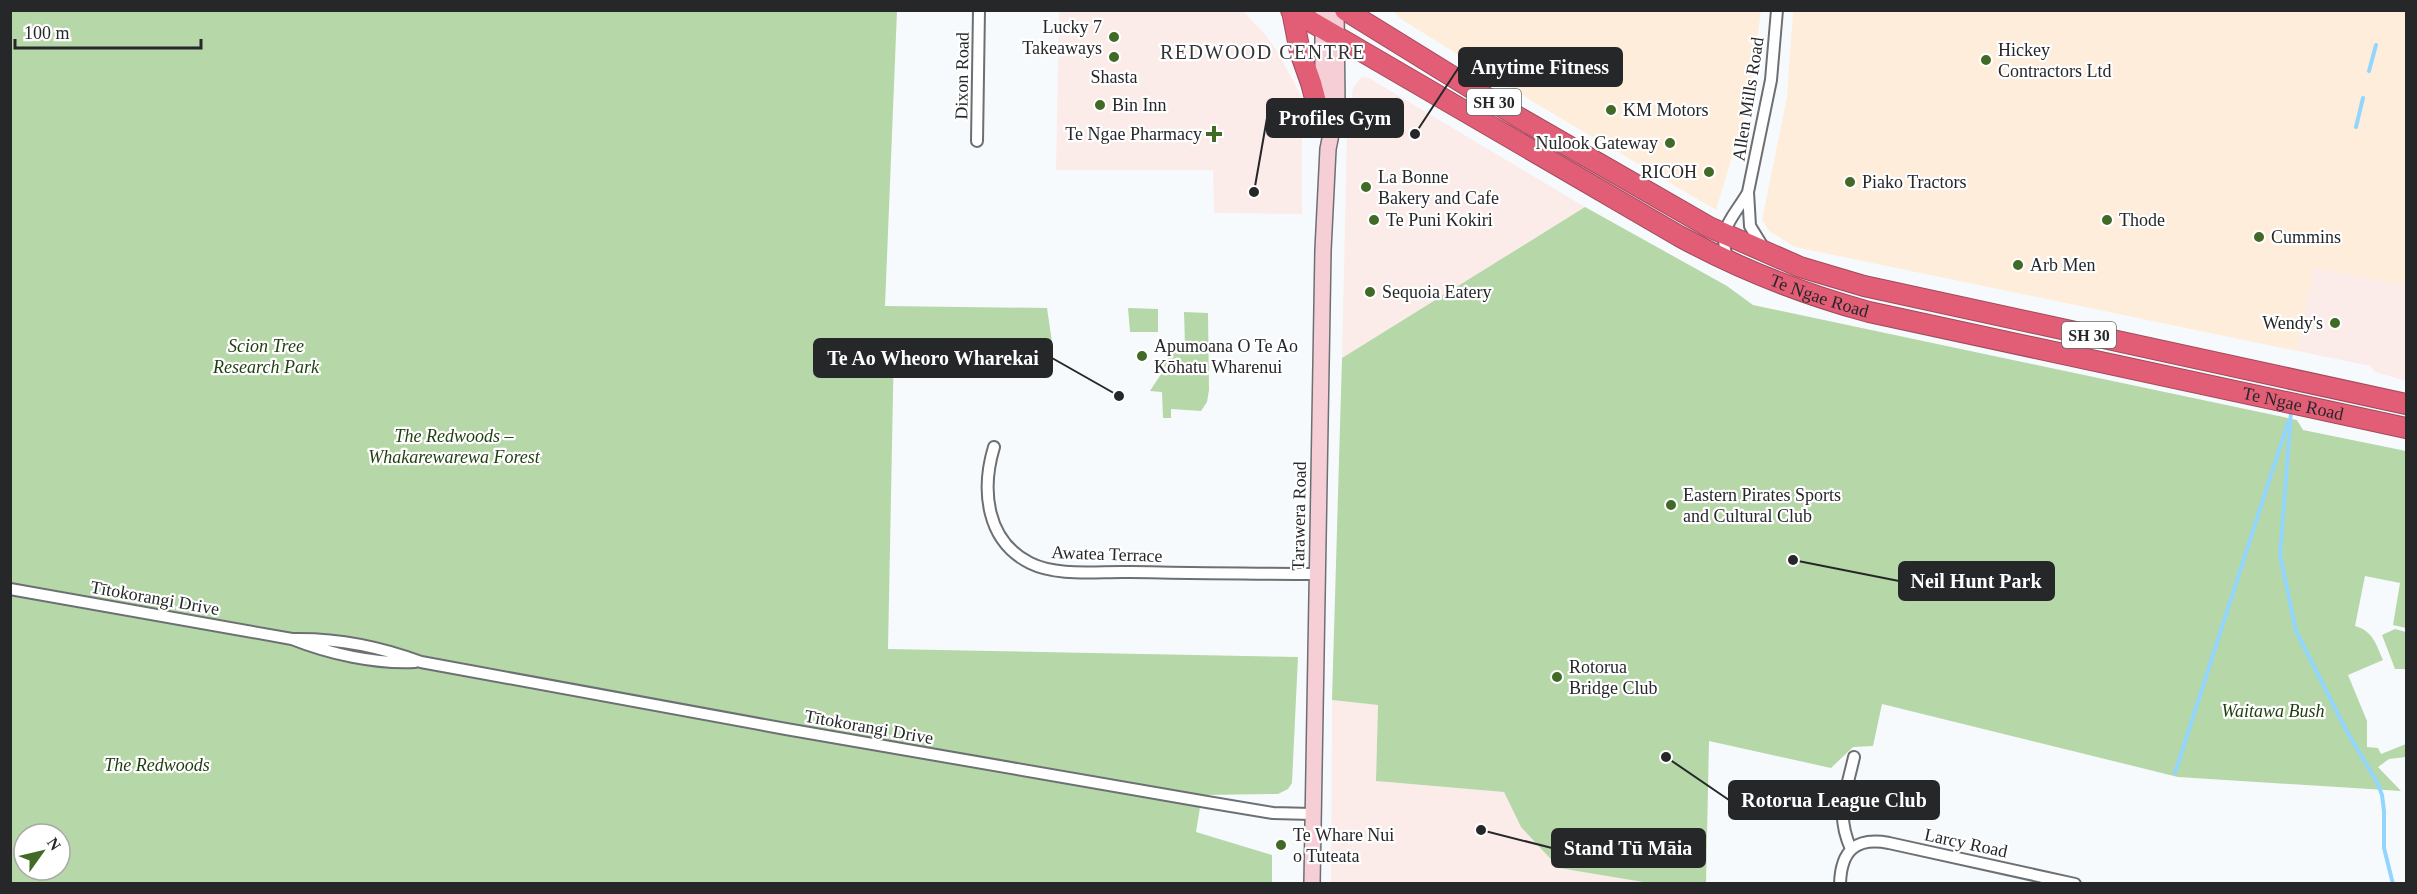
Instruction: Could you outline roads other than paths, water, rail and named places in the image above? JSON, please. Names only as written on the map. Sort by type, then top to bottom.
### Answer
[{"type":"highway","name":"Te Ngae Road","points":[[1345,10],[1518,117],[1720,228],[1773,256],[1800,267],[1863,286],[2406,404]]},
{"type":"highway","name":"Te Ngae Road","points":[[1292,11],[1328,25],[1679,236],[1728,261],[1784,285],[1869,312],[2406,428]]},
{"type":"highway","points":[[1292,11],[1300,52],[1322,125]]},
{"type":"main road","points":[[1328,25],[1336,10]]},
{"type":"main road","name":"Tarawera Road","points":[[1328,25],[1322,125],[1328,149]]},
{"type":"main road","name":"Tarawera Road","points":[[1312,884],[1323,250],[1328,149],[1337,104],[1328,25]]},
{"type":"street","name":"Dixon Road","points":[[977,141],[979,10]]},
{"type":"street","name":"Allen Mills Road","points":[[1773,256],[1760,243],[1750,226],[1748,192],[1772,80],[1777,10]]},
{"type":"street","name":"Allen Mills Road","points":[[1720,228],[1748,192]]},
{"type":"street","points":[[1720,228],[1728,261]]},
{"type":"street","name":"Awatea Terrace","points":[[994,447],[987,474],[992,522],[996,532],[1010,549],[1040,567],[1084,571],[1318,574]]},
{"type":"street","name":"Tītokorangi Drive","points":[[11,589],[292,639],[315,648],[351,656],[398,663],[422,662],[786,729],[1207,802],[1273,813],[1312,814]]},
{"type":"street","points":[[1840,884],[1842,864],[1851,849],[1843,829],[1841,816],[1854,757]]},
{"type":"street","name":"Larcy Road","points":[[1851,849],[1863,842],[1884,842],[2075,884]]},
{"type":"waterway","points":[[2369,71],[2376,45]]},
{"type":"waterway","points":[[2356,127],[2363,98]]},
{"type":"waterway","points":[[2291,412],[2280,555],[2296,631],[2382,795],[2384,848],[2393,884]]},
{"type":"waterway","points":[[2175,773],[2288,422]]},
{"type":"place","name":"Lucky 7 Takeaways","points":[[1114,37]]},
{"type":"place","name":"Shasta","points":[[1114,57]]},
{"type":"place","name":"Hickey Contractors Ltd","points":[[1986,60]]},
{"type":"place","name":"Bin Inn","points":[[1100,105]]},
{"type":"place","name":"KM Motors","points":[[1611,110]]},
{"type":"place","name":"Te Ngae Pharmacy","points":[[1214,134]]},
{"type":"place","name":"Anytime Fitness","points":[[1415,134]]},
{"type":"place","name":"Nulook Gateway","points":[[1670,143]]},
{"type":"place","name":"RICOH","points":[[1709,172]]},
{"type":"place","name":"Piako Tractors","points":[[1850,182]]},
{"type":"place","name":"La Bonne Bakery and Cafe","points":[[1366,187]]},
{"type":"place","name":"Profiles Gym","points":[[1254,192]]},
{"type":"place","name":"Te Puni Kokiri","points":[[1374,220]]},
{"type":"place","name":"Thode","points":[[2107,220]]},
{"type":"place","name":"Cummins","points":[[2259,237]]},
{"type":"place","name":"Arb Men","points":[[2018,265]]},
{"type":"place","name":"Sequoia Eatery","points":[[1370,292]]},
{"type":"place","name":"Wendy's","points":[[2335,323]]},
{"type":"place","name":"Apumoana O Te Ao Kōhatu Wharenui","points":[[1142,356]]},
{"type":"place","name":"Te Ao Wheoro Wharekai","points":[[1119,396]]},
{"type":"place","name":"Eastern Pirates Sports and Cultural Club","points":[[1671,505]]},
{"type":"place","name":"Neil Hunt Park","points":[[1793,560]]},
{"type":"place","name":"Rotorua Bridge Club","points":[[1557,677]]},
{"type":"place","name":"Rotorua League Club","points":[[1666,757]]},
{"type":"place","name":"Stand Tū Māia","points":[[1481,830]]},
{"type":"place","name":"Te Whare Nui o Tuteata","points":[[1281,845]]},
{"type":"district","name":"REDWOOD CENTRE","points":[[1263,52]]},
{"type":"park label","name":"Scion Tree Research Park","points":[[266,356]]},
{"type":"park label","name":"The Redwoods – Whakarewarewa Forest","points":[[454,446]]},
{"type":"park label","name":"Waitawa Bush","points":[[2273,711]]},
{"type":"park label","name":"The Redwoods","points":[[157,765]]}]
